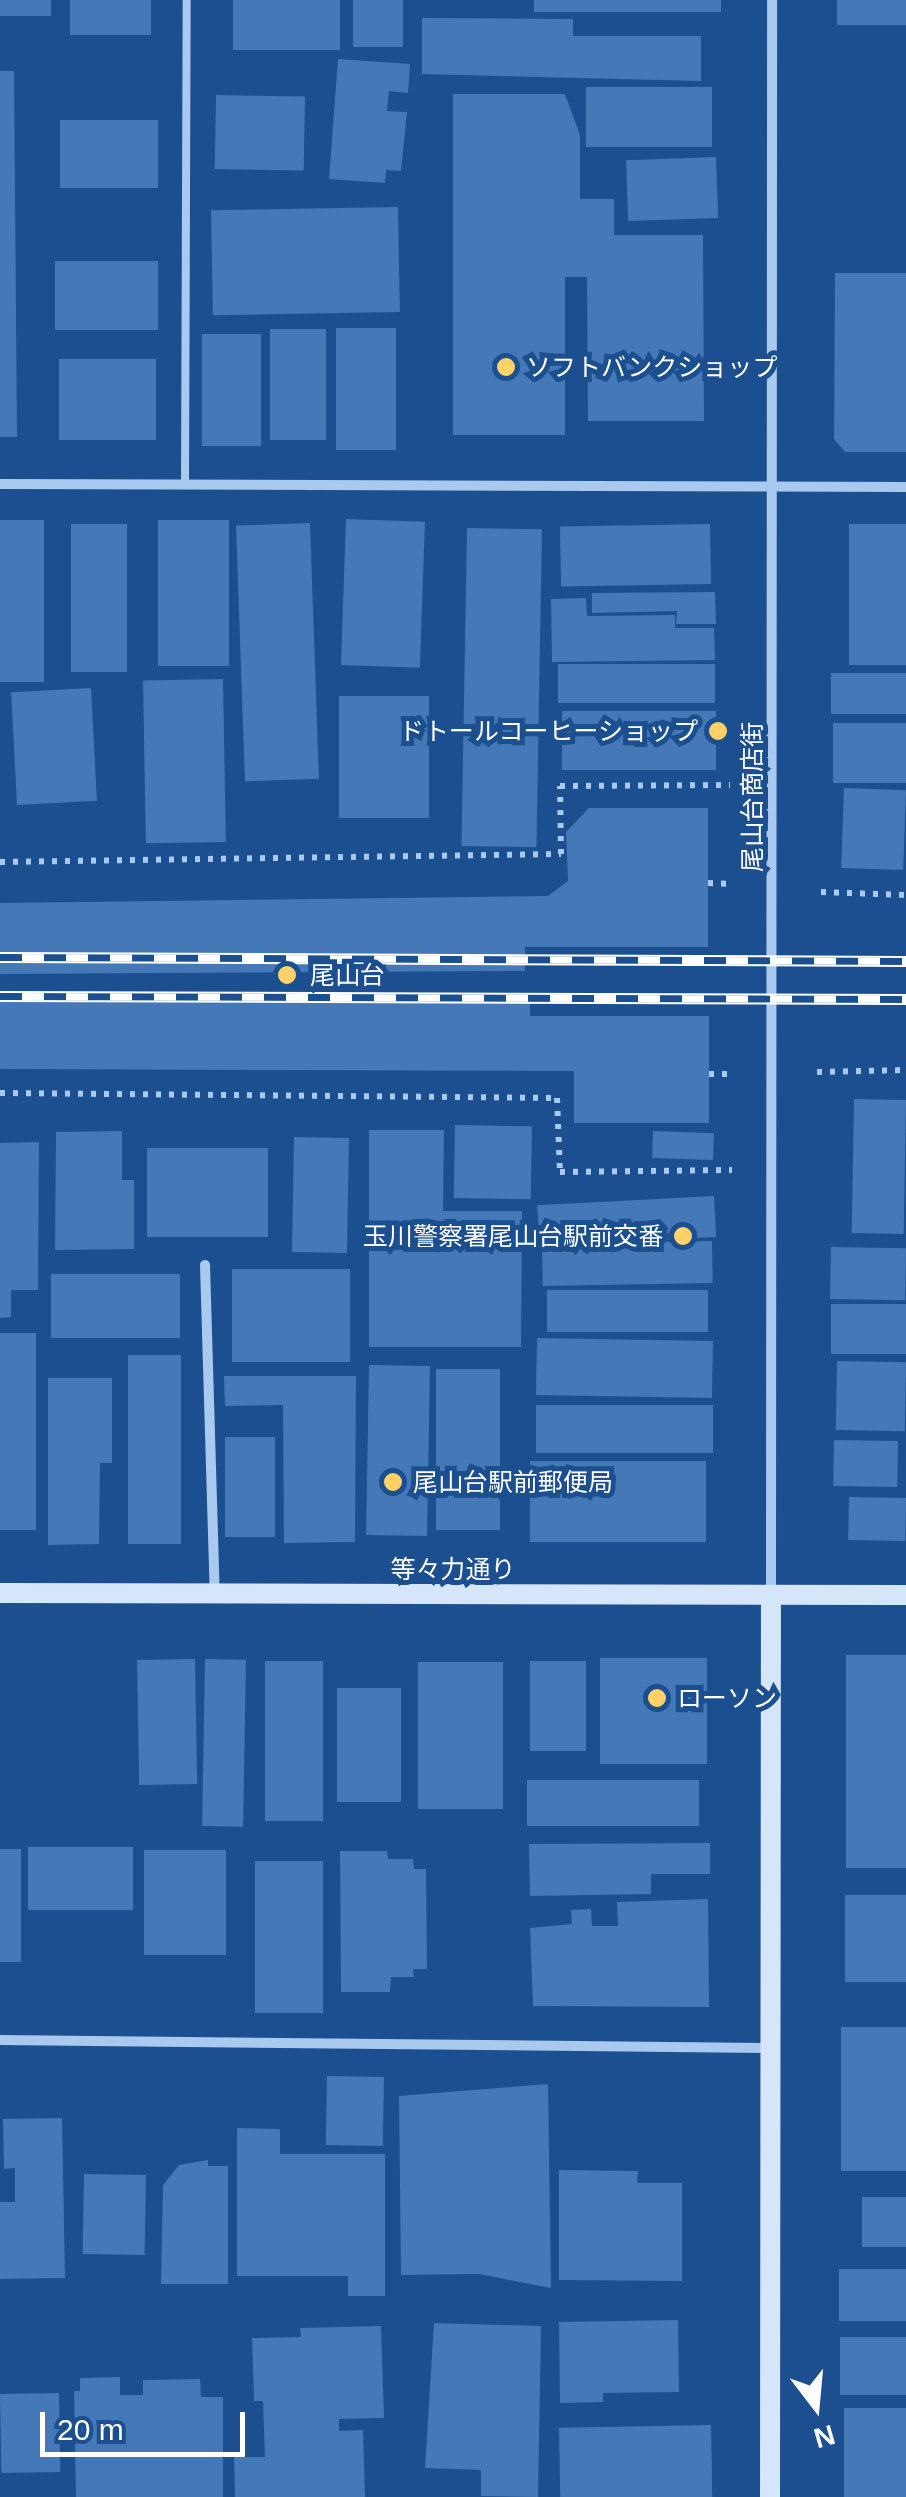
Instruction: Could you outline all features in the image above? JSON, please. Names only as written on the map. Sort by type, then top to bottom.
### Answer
[{"type":"street","name":"尾山台商店街","points":[[771,1595],[772,0]]},
{"type":"street","points":[[0,484],[906,487]]},
{"type":"street","points":[[205,1266],[215,1593]]},
{"type":"street","name":"等々力通り","points":[[0,1592],[906,1596]]},
{"type":"street","points":[[770,2497],[771,1595]]},
{"type":"street","points":[[0,2040],[770,2048]]},
{"type":"lane","points":[[186,484],[187,0]]},
{"type":"path","points":[[0,862],[561,854],[560,786],[735,785]]},
{"type":"path","points":[[708,884],[736,884]]},
{"type":"path","points":[[820,892],[906,895]]},
{"type":"path","points":[[817,1072],[906,1070]]},
{"type":"path","points":[[709,1074],[737,1074]]},
{"type":"path","points":[[0,1093],[556,1098],[560,1172],[734,1170]]},
{"type":"building","points":[[0,0],[51,0],[51,16],[0,16]]},
{"type":"building","points":[[70,0],[151,0],[151,35],[70,35]]},
{"type":"building","points":[[233,0],[340,0],[340,50],[233,50]]},
{"type":"building","points":[[353,0],[403,0],[403,47],[353,47]]},
{"type":"building","points":[[534,0],[721,0],[721,12],[534,12]]},
{"type":"building","points":[[837,0],[906,0],[906,25],[837,25]]},
{"type":"building","points":[[422,18],[573,19],[573,36],[701,36],[701,81],[422,74]]},
{"type":"building","points":[[338,59],[410,64],[408,93],[389,91],[387,111],[407,112],[401,171],[386,170],[385,183],[329,179]]},
{"type":"building","points":[[0,71],[14,71],[17,437],[0,437]]},
{"type":"building","points":[[586,87],[712,87],[712,147],[586,147]]},
{"type":"building","points":[[453,94],[565,94],[580,135],[580,199],[614,199],[614,235],[703,235],[704,421],[588,421],[587,277],[565,277],[565,435],[453,435]]},
{"type":"building","points":[[216,95],[305,97],[304,171],[215,169]]},
{"type":"building","points":[[60,120],[158,120],[158,188],[60,188]]},
{"type":"building","points":[[716,157],[718,218],[628,221],[626,160]]},
{"type":"building","points":[[398,207],[400,312],[213,315],[211,210]]},
{"type":"building","points":[[55,261],[158,261],[158,330],[55,330]]},
{"type":"building","points":[[835,273],[906,273],[906,452],[845,452],[834,439]]},
{"type":"building","points":[[336,328],[396,328],[396,450],[336,450]]},
{"type":"building","points":[[270,329],[326,329],[326,440],[270,440]]},
{"type":"building","points":[[202,334],[261,334],[261,446],[202,446]]},
{"type":"building","points":[[59,359],[156,359],[156,440],[59,440]]},
{"type":"building","points":[[346,519],[425,522],[420,668],[341,665]]},
{"type":"building","points":[[0,520],[44,520],[44,682],[0,682]]},
{"type":"building","points":[[158,520],[229,520],[229,666],[158,666]]},
{"type":"building","points":[[310,523],[319,779],[245,781],[236,526]]},
{"type":"building","points":[[71,524],[127,524],[127,672],[71,672]]},
{"type":"building","points":[[710,524],[711,584],[561,587],[560,527]]},
{"type":"building","points":[[849,524],[906,524],[906,665],[849,665]]},
{"type":"building","points":[[467,528],[542,529],[536,847],[461,846]]},
{"type":"building","points":[[715,592],[716,624],[676,624],[677,611],[592,613],[592,593]]},
{"type":"building","points":[[586,598],[587,616],[675,615],[675,628],[714,628],[715,660],[552,662],[551,599]]},
{"type":"building","points":[[558,664],[715,664],[715,703],[558,703]]},
{"type":"building","points":[[831,673],[906,673],[906,714],[831,714]]},
{"type":"building","points":[[223,679],[226,842],[146,843],[143,680]]},
{"type":"building","points":[[91,688],[97,801],[17,805],[11,692]]},
{"type":"building","points":[[339,696],[429,696],[429,818],[339,818]]},
{"type":"building","points":[[562,711],[716,711],[716,770],[562,770]]},
{"type":"building","points":[[833,723],[906,723],[906,783],[833,783]]},
{"type":"building","points":[[844,788],[906,790],[903,870],[841,868]]},
{"type":"building","points":[[589,808],[708,808],[708,947],[525,947],[525,971],[0,974],[0,903],[548,896],[568,881],[566,832]]},
{"type":"building","points":[[0,993],[530,995],[530,1016],[709,1016],[709,1123],[574,1123],[574,1071],[0,1069]]},
{"type":"building","points":[[854,1099],[906,1100],[904,1234],[852,1233]]},
{"type":"building","points":[[455,1125],[532,1126],[531,1199],[454,1198]]},
{"type":"building","points":[[369,1130],[444,1130],[443,1211],[522,1211],[521,1347],[369,1347]]},
{"type":"building","points":[[122,1131],[122,1180],[134,1180],[134,1249],[55,1250],[56,1132]]},
{"type":"building","points":[[653,1131],[714,1133],[713,1160],[652,1158]]},
{"type":"building","points":[[294,1137],[349,1138],[347,1253],[292,1252]]},
{"type":"building","points":[[39,1142],[38,1290],[11,1290],[11,1317],[0,1318],[0,1143]]},
{"type":"building","points":[[147,1148],[268,1148],[268,1237],[147,1237]]},
{"type":"building","points":[[714,1196],[716,1237],[539,1246],[537,1205]]},
{"type":"building","points":[[712,1241],[713,1283],[543,1286],[542,1244]]},
{"type":"building","points":[[831,1247],[906,1248],[905,1300],[830,1299]]},
{"type":"building","points":[[232,1269],[350,1269],[350,1362],[232,1362]]},
{"type":"building","points":[[51,1274],[180,1274],[180,1338],[51,1338]]},
{"type":"building","points":[[547,1290],[708,1290],[708,1332],[547,1332]]},
{"type":"building","points":[[831,1304],[906,1304],[906,1354],[831,1354]]},
{"type":"building","points":[[0,1333],[36,1333],[36,1530],[0,1530]]},
{"type":"building","points":[[537,1338],[713,1341],[712,1398],[536,1395]]},
{"type":"building","points":[[128,1355],[181,1355],[181,1544],[128,1544]]},
{"type":"building","points":[[837,1361],[906,1362],[905,1431],[836,1430]]},
{"type":"building","points":[[369,1365],[430,1366],[427,1536],[366,1535]]},
{"type":"building","points":[[436,1369],[500,1369],[500,1530],[436,1530]]},
{"type":"building","points":[[224,1376],[356,1376],[355,1542],[284,1543],[283,1405],[225,1406]]},
{"type":"building","points":[[48,1378],[112,1378],[112,1463],[100,1463],[99,1544],[48,1545]]},
{"type":"building","points":[[536,1405],[713,1405],[713,1453],[536,1453]]},
{"type":"building","points":[[225,1437],[275,1437],[275,1537],[225,1537]]},
{"type":"building","points":[[834,1440],[898,1441],[897,1487],[833,1486]]},
{"type":"building","points":[[530,1461],[706,1461],[706,1542],[530,1542]]},
{"type":"building","points":[[849,1497],[906,1498],[905,1541],[848,1540]]},
{"type":"building","points":[[846,1655],[906,1655],[906,1868],[846,1868]]},
{"type":"building","points":[[600,1658],[707,1658],[707,1764],[600,1764]]},
{"type":"building","points":[[195,1659],[197,1784],[139,1785],[137,1660]]},
{"type":"building","points":[[205,1659],[246,1660],[243,1827],[202,1826]]},
{"type":"building","points":[[265,1661],[323,1661],[323,1821],[265,1821]]},
{"type":"building","points":[[530,1661],[586,1661],[586,1751],[530,1751]]},
{"type":"building","points":[[418,1662],[503,1662],[503,1809],[418,1809]]},
{"type":"building","points":[[337,1688],[401,1688],[401,1802],[337,1802]]},
{"type":"building","points":[[527,1780],[699,1780],[699,1826],[527,1826]]},
{"type":"building","points":[[710,1843],[710,1874],[651,1874],[651,1894],[530,1896],[529,1844]]},
{"type":"building","points":[[28,1847],[133,1847],[133,1910],[28,1910]]},
{"type":"building","points":[[0,1849],[21,1849],[21,1962],[0,1962]]},
{"type":"building","points":[[144,1850],[226,1850],[226,1955],[144,1955]]},
{"type":"building","points":[[340,1851],[387,1851],[388,1859],[413,1859],[414,1869],[426,1869],[427,1969],[413,1969],[414,1977],[391,1977],[390,1992],[341,1992]]},
{"type":"building","points":[[255,1861],[323,1861],[323,2013],[255,2013]]},
{"type":"building","points":[[845,1895],[906,1895],[906,1982],[845,1982]]},
{"type":"building","points":[[708,1899],[709,2007],[533,2006],[530,1928],[572,1924],[571,1910],[591,1909],[592,1926],[618,1926],[617,1902]]},
{"type":"building","points":[[841,2027],[906,2027],[906,2171],[841,2171]]},
{"type":"building","points":[[327,2076],[384,2077],[383,2146],[326,2145]]},
{"type":"building","points":[[548,2084],[551,2288],[479,2274],[401,2275],[399,2096]]},
{"type":"building","points":[[62,2118],[65,2278],[0,2279],[0,2202],[15,2202],[15,2168],[4,2169],[3,2119]]},
{"type":"building","points":[[237,2128],[280,2129],[280,2154],[385,2154],[385,2296],[348,2296],[348,2276],[237,2276]]},
{"type":"building","points":[[208,2160],[208,2166],[228,2166],[228,2284],[161,2284],[163,2185],[179,2165]]},
{"type":"building","points":[[559,2170],[638,2171],[637,2183],[682,2183],[682,2281],[559,2280]]},
{"type":"building","points":[[84,2174],[146,2175],[145,2255],[83,2254]]},
{"type":"building","points":[[862,2197],[906,2197],[906,2247],[862,2247]]},
{"type":"building","points":[[839,2269],[906,2269],[906,2321],[839,2321]]},
{"type":"building","points":[[678,2320],[679,2392],[603,2393],[603,2402],[560,2403],[559,2322]]},
{"type":"building","points":[[434,2323],[541,2326],[538,2497],[481,2496],[481,2470],[425,2468]]},
{"type":"building","points":[[381,2326],[384,2418],[339,2419],[339,2431],[363,2430],[365,2497],[235,2497],[234,2457],[265,2457],[263,2401],[254,2401],[252,2338],[301,2337],[300,2328]]},
{"type":"building","points":[[840,2337],[906,2337],[906,2395],[840,2395]]},
{"type":"building","points":[[120,2377],[120,2395],[143,2395],[143,2380],[200,2379],[201,2397],[223,2397],[223,2497],[76,2497],[74,2391],[80,2391],[80,2378]]},
{"type":"building","points":[[59,2393],[60,2472],[1,2473],[0,2394]]},
{"type":"building","points":[[844,2408],[906,2408],[906,2497],[844,2497]]},
{"type":"building","points":[[711,2425],[712,2497],[560,2497],[559,2428]]},
{"type":"railway","points":[[0,957],[906,961]]},
{"type":"railway","points":[[0,996],[906,999]]},
{"type":"place","name":"ソフトバンクショップ","points":[[506,367]]},
{"type":"place","name":"ドトールコーヒーショップ","points":[[718,731]]},
{"type":"place","name":"尾山台","points":[[287,975]]},
{"type":"place","name":"玉川警察署尾山台駅前交番","points":[[683,1236]]},
{"type":"place","name":"尾山台駅前郵便局","points":[[393,1482]]},
{"type":"place","name":"ローソン","points":[[657,1698]]}]
